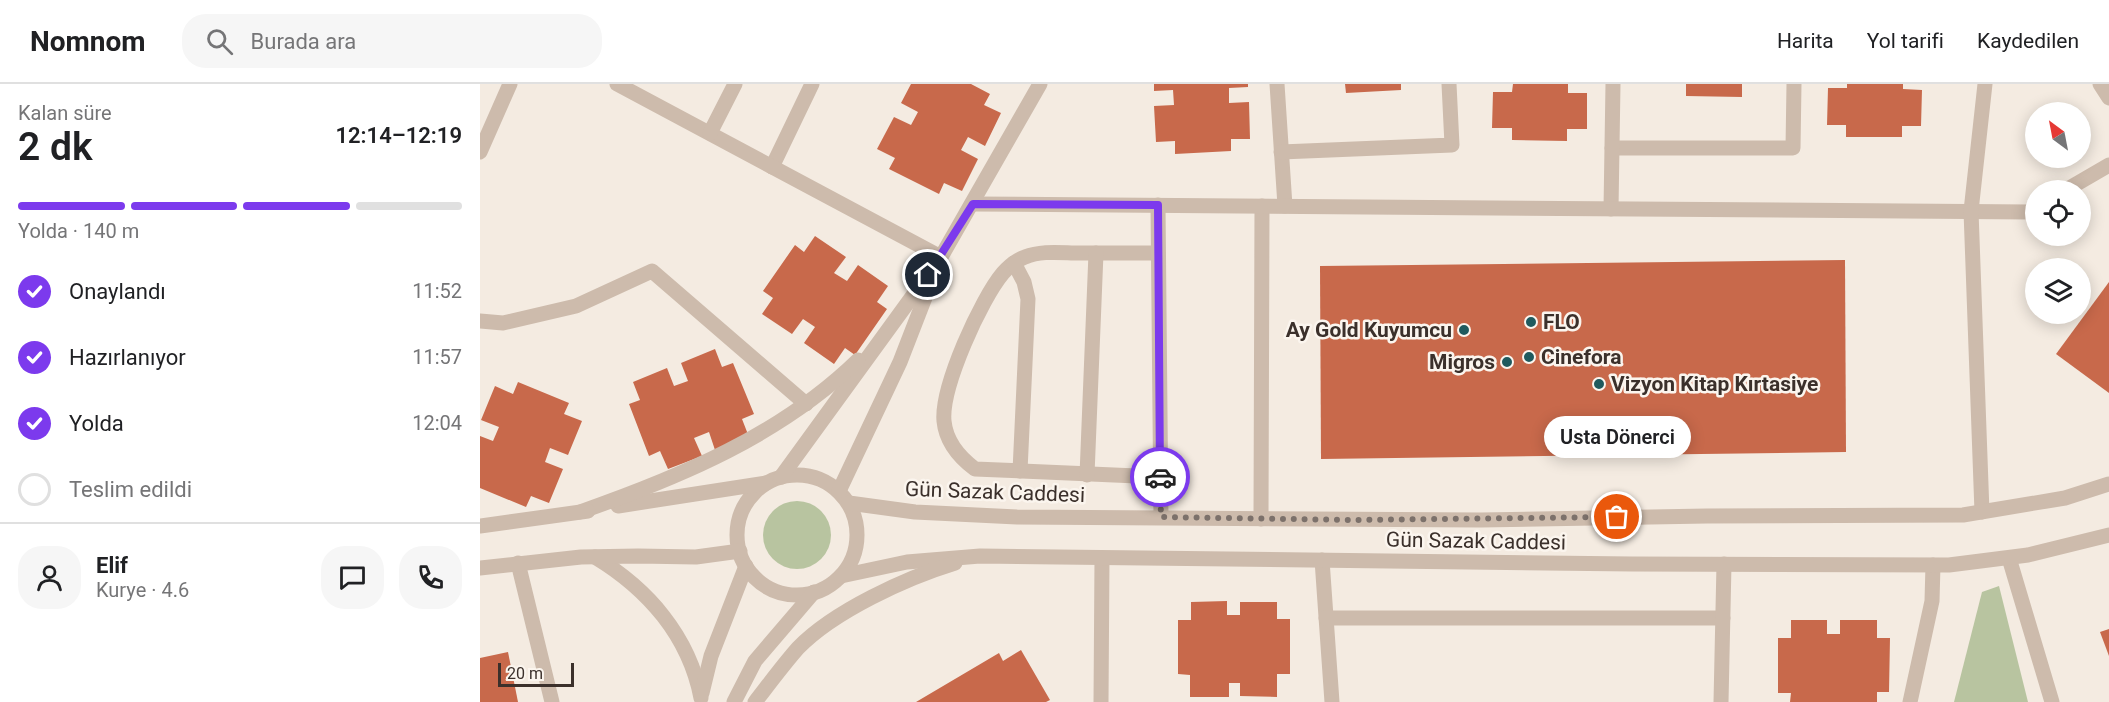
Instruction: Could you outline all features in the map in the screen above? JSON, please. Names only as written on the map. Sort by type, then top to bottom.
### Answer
[{"type":"street","points":[[480,152],[510,84]]},
{"type":"street","points":[[617,84],[941,257]]},
{"type":"street","points":[[710,133],[735,84]]},
{"type":"street","points":[[772,167],[812,84]]},
{"type":"street","points":[[480,526],[580,512],[773,480],[796,475],[812,476],[826,482],[844,497],[855,518],[857,541],[850,564],[841,576],[828,586],[798,595],[783,593],[768,587],[756,578],[743,558],[737,536],[739,520],[754,493],[773,480],[941,257],[1040,84]]},
{"type":"street","points":[[1277,84],[1285,206]]},
{"type":"street","points":[[1281,152],[1452,145],[1449,84]]},
{"type":"street","points":[[1611,208],[1612,84]]},
{"type":"street","points":[[1611,148],[1792,148],[1794,84]]},
{"type":"street","points":[[1982,512],[1971,211],[1985,84]]},
{"type":"street","points":[[2100,84],[2109,98]]},
{"type":"street","points":[[2083,180],[2109,165]]},
{"type":"street","points":[[973,204],[2025,212]]},
{"type":"street","points":[[1158,205],[1161,517]]},
{"type":"street","points":[[1261,519],[1262,206]]},
{"type":"street","points":[[1158,253],[1039,253],[1014,263],[998,280],[969,335],[950,387],[944,410],[944,423],[952,446],[958,455],[975,469],[1160,477]]},
{"type":"street","points":[[1086,475],[1096,253]]},
{"type":"street","points":[[844,497],[941,257]]},
{"type":"street","points":[[1014,263],[1024,282],[1028,299],[1020,471]]},
{"type":"street","points":[[480,321],[503,323],[576,306],[652,271],[806,404]]},
{"type":"street","points":[[580,512],[636,492],[711,459],[769,429],[806,404],[841,376],[873,345],[902,311]]},
{"type":"street","name":"Gün Sazak Caddesi","points":[[844,497],[915,512],[959,515],[1481,520],[1952,515],[2065,498],[2109,484]]},
{"type":"street","name":"Gün Sazak Caddesi","points":[[841,576],[907,562],[980,556],[1949,565],[2009,558],[2109,535]]},
{"type":"street","points":[[480,568],[596,556],[743,558]]},
{"type":"street","points":[[596,556],[628,578],[663,615],[691,660],[701,700]]},
{"type":"street","points":[[755,702],[799,648],[838,617],[911,580],[980,556]]},
{"type":"street","points":[[701,700],[711,656],[743,558]]},
{"type":"street","points":[[1101,702],[1102,558]]},
{"type":"street","points":[[2009,558],[2052,702]]},
{"type":"street","points":[[1322,560],[1332,702]]},
{"type":"street","points":[[518,563],[552,702]]},
{"type":"street","points":[[1721,702],[1724,564]]},
{"type":"street","points":[[1910,702],[1932,601],[1933,565]]},
{"type":"street","points":[[734,702],[755,661],[814,592]]},
{"type":"street","points":[[1326,618],[1723,618]]},
{"type":"green space","points":[[797,501],[810,504],[821,511],[828,522],[831,535],[828,548],[821,559],[810,566],[797,569],[784,566],[773,559],[766,548],[763,535],[766,522],[773,511],[784,504]]},
{"type":"green space","points":[[1999,586],[2028,702],[1954,702],[1982,592]]},
{"type":"building","points":[[911,84],[971,84],[990,94],[984,105],[1001,113],[985,146],[968,137],[961,150],[978,159],[962,191],[944,183],[939,194],[889,169],[895,158],[877,149],[894,117],[911,125],[918,112],[901,103]]},
{"type":"building","points":[[1154,84],[1248,84],[1248,87],[1229,88],[1229,103],[1249,102],[1250,139],[1231,139],[1231,151],[1175,154],[1175,141],[1156,142],[1154,106],[1174,105],[1173,90],[1154,91]]},
{"type":"building","points":[[1345,84],[1401,84],[1401,90],[1346,93]]},
{"type":"building","points":[[1513,84],[1568,84],[1568,93],[1587,93],[1587,129],[1567,129],[1567,141],[1512,140],[1512,128],[1492,128],[1493,92],[1512,92]]},
{"type":"building","points":[[1686,84],[1742,84],[1742,97],[1686,96]]},
{"type":"building","points":[[1847,84],[1903,84],[1903,89],[1922,90],[1921,126],[1902,126],[1902,137],[1846,137],[1846,125],[1827,125],[1828,88],[1847,88]]},
{"type":"building","points":[[815,236],[846,257],[834,273],[847,281],[858,265],[888,286],[877,302],[887,309],[855,355],[845,348],[834,364],[804,343],[815,327],[803,319],[792,334],[762,314],[773,298],[763,291],[795,245],[804,252]]},
{"type":"building","points":[[1845,260],[1846,452],[1321,459],[1320,266]]},
{"type":"building","points":[[2109,282],[2109,393],[2056,354],[2078,324],[2091,324],[2091,306]]},
{"type":"building","points":[[715,349],[722,367],[733,363],[754,414],[742,419],[749,437],[715,450],[709,432],[694,438],[702,456],[668,469],[660,451],[649,456],[629,404],[640,400],[633,382],[667,368],[674,386],[688,381],[681,363]]},
{"type":"building","points":[[518,382],[569,403],[564,414],[582,421],[568,455],[550,448],[545,462],[563,469],[549,503],[531,496],[526,507],[480,488],[480,436],[493,441],[499,427],[481,420],[495,386],[513,394]]},
{"type":"building","points":[[1227,601],[1227,615],[1240,615],[1240,602],[1277,602],[1277,619],[1290,619],[1290,674],[1277,674],[1277,697],[1240,696],[1240,683],[1229,683],[1229,697],[1190,697],[1190,675],[1178,674],[1178,620],[1191,620],[1191,602]]},
{"type":"building","points":[[1791,620],[1827,620],[1827,634],[1840,634],[1840,620],[1877,620],[1877,638],[1890,638],[1889,692],[1877,692],[1877,702],[1790,702],[1791,693],[1778,693],[1778,638],[1791,638]]},
{"type":"building","points":[[2109,629],[2109,656],[2100,632]]},
{"type":"building","points":[[1021,650],[1050,700],[1046,702],[916,702],[999,653],[1003,661]]},
{"type":"building","points":[[508,652],[518,702],[480,702],[480,658]]},
{"type":"way so far","points":[[1160,477],[1161,517],[1284,520],[1481,520],[1617,517]]},
{"type":"place","name":"FLO","points":[[1531,322]]},
{"type":"place","name":"Ay Gold Kuyumcu","points":[[1464,330]]},
{"type":"place","name":"Cinefora","points":[[1529,357]]},
{"type":"place","name":"Migros","points":[[1507,362]]},
{"type":"place","name":"Vizyon Kitap Kırtasiye","points":[[1599,384]]},
{"type":"place","name":"Usta Dönerci","points":[[1617,517]]},
{"type":"route","points":[[928,275],[973,204],[1158,205],[1160,477]]}]
